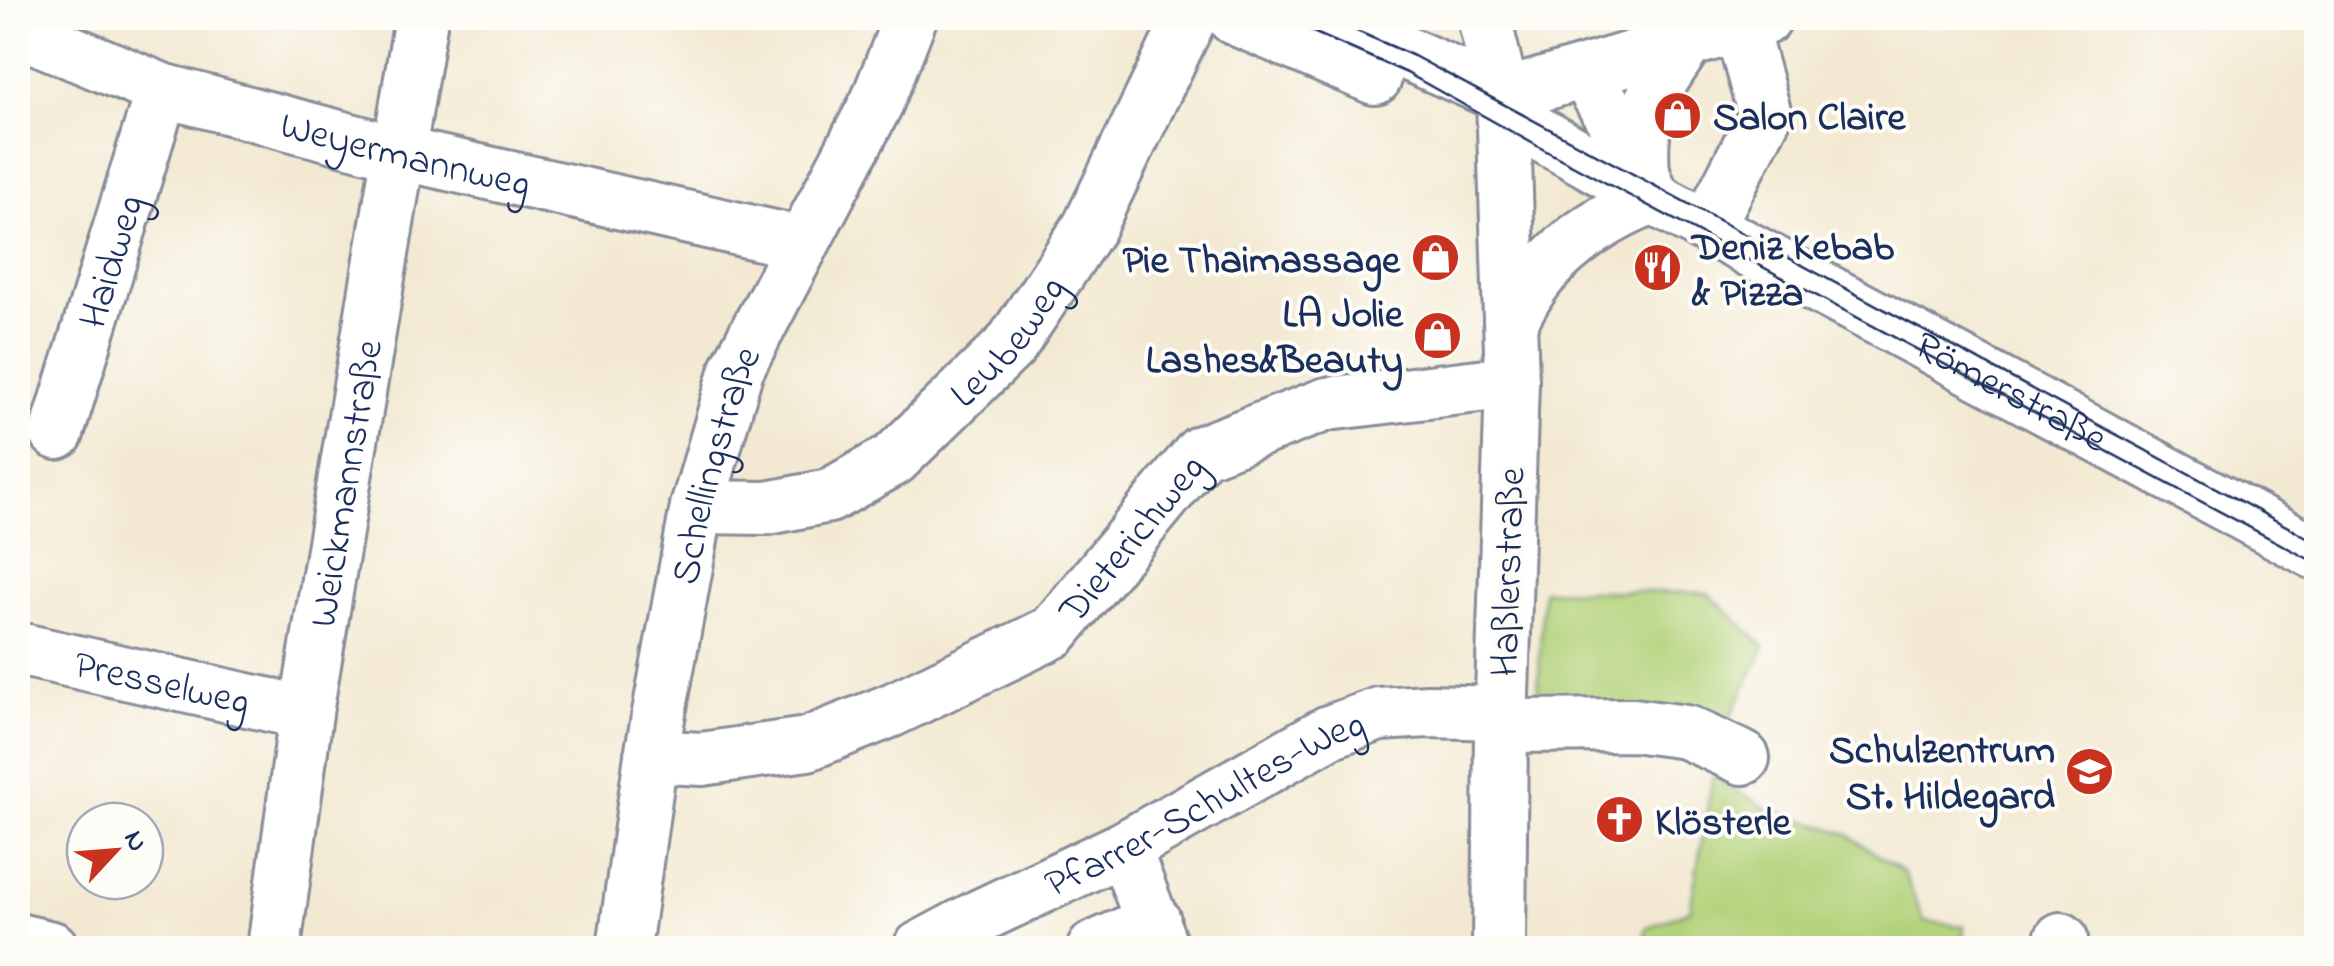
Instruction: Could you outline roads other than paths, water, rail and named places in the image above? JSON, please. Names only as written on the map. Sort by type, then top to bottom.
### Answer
[{"type":"street","name":"Weickmannstraße","points":[[274,948],[306,713],[420,18]]},
{"type":"street","name":"Schellingstraße","points":[[624,948],[651,756],[697,507],[737,369],[877,102],[910,18]]},
{"type":"street","name":"Leubeweg","points":[[697,507],[768,508],[829,496],[894,460],[1011,345],[1088,227],[1190,18]]},
{"type":"street","points":[[1234,18],[1407,72]]},
{"type":"street","points":[[1327,18],[1407,72]]},
{"type":"street","name":"Haßlerstraße","points":[[1484,18],[1504,115],[1512,382],[1498,948]]},
{"type":"street","points":[[1504,115],[1585,72],[1752,21],[1765,115],[1708,226]]},
{"type":"street","name":"Weyermannweg","points":[[18,30],[162,90],[399,153],[801,244]]},
{"type":"street","points":[[1648,185],[1640,139],[1646,114],[1654,90],[1687,42]]},
{"type":"street","name":"Römerstraße","points":[[1407,72],[1648,185],[1708,226],[2316,553]]},
{"type":"street","points":[[1585,72],[1648,185]]},
{"type":"street","name":"Haidweg","points":[[57,433],[162,90]]},
{"type":"street","points":[[1510,321],[1541,274],[1582,237],[1623,210],[1648,185]]},
{"type":"street","name":"Dieterichweg","points":[[651,756],[702,759],[806,744],[892,710],[1053,632],[1201,452],[1327,404],[1512,382]]},
{"type":"street","name":"Presselweg","points":[[18,648],[306,713]]},
{"type":"street","name":"Pfarrer-Schultes-Weg","points":[[920,948],[1124,848],[1330,732],[1379,714],[1428,711],[1651,727],[1686,732],[1744,758]]},
{"type":"street","points":[[1094,948],[1158,935],[1124,848]]},
{"type":"street","points":[[18,940],[52,948]]},
{"type":"tram line","points":[[1281,18],[1407,73],[2316,563]]},
{"type":"tram line","points":[[1327,18],[1414,56],[2316,542]]},
{"type":"place","name":"Salon Claire","points":[[1678,115]]},
{"type":"place","name":"Pie Thaimassage","points":[[1435,258]]},
{"type":"place","name":"Deniz Kebab & Pizza","points":[[1657,268]]},
{"type":"place","name":"LA Jolie Lashes&Beauty","points":[[1438,335]]},
{"type":"place","name":"Schulzentrum St. Hildegard","points":[[2090,771]]},
{"type":"place","name":"Klösterle","points":[[1620,820]]}]
